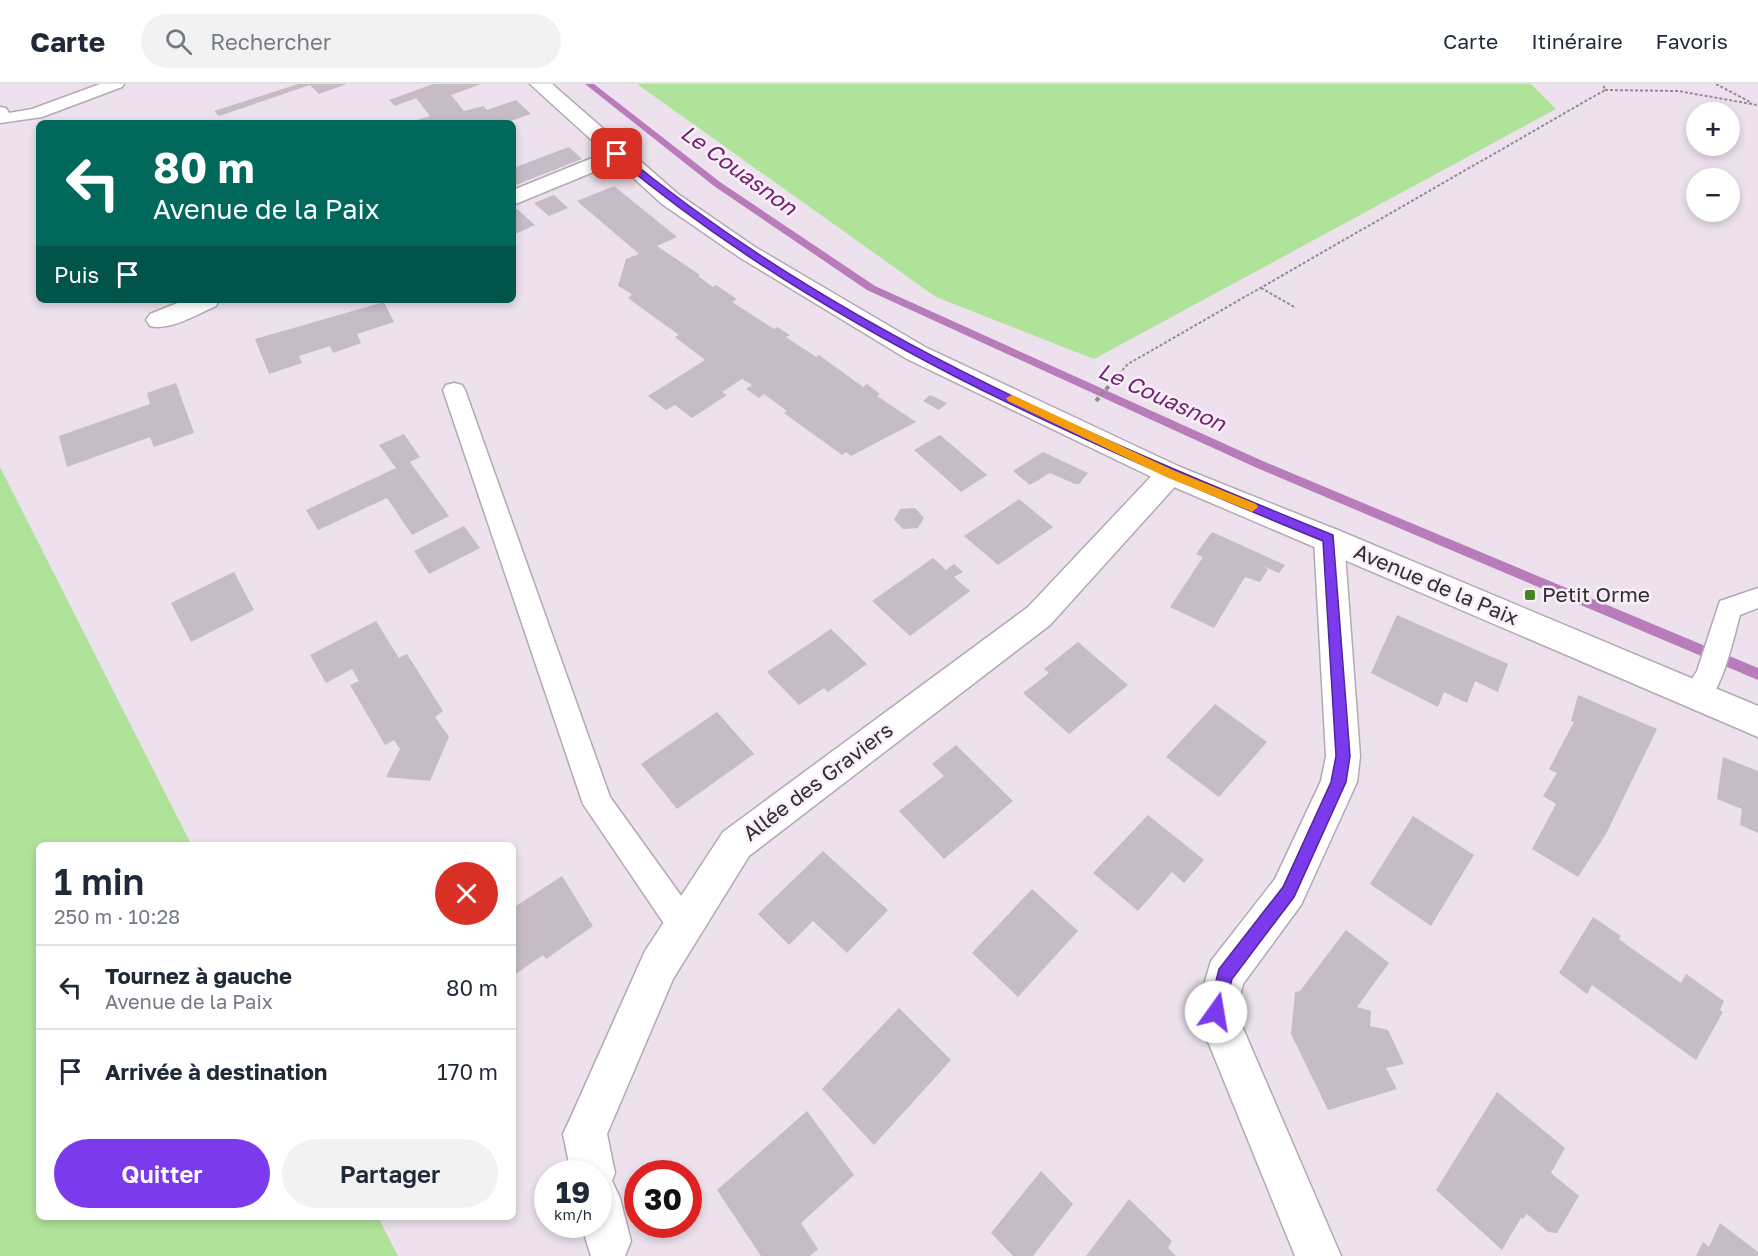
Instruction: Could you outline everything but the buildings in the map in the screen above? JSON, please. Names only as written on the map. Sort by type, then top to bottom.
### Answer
[{"type":"street","name":"Avenue de la Paix","points":[[540,84],[670,199],[747,252],[916,353],[1170,474],[1702,685],[1758,722]]},
{"type":"street","points":[[516,197],[617,154]]},
{"type":"street","points":[[159,320],[200,303]]},
{"type":"street","name":"Allée des Graviers","points":[[590,1160],[585,1134],[659,965],[736,844],[1039,616],[1170,474]]},
{"type":"street","points":[[1318,1256],[1216,1012],[1225,975],[1288,892],[1339,782],[1343,756],[1329,538]]},
{"type":"lane","points":[[0,112],[3,119],[36,113],[116,84]]},
{"type":"lane","points":[[454,390],[598,804],[684,926]]},
{"type":"lane","points":[[1702,685],[1729,608],[1758,598]]},
{"type":"path","points":[[1603,84],[1605,90]]},
{"type":"path","points":[[1716,84],[1757,105]]},
{"type":"path","points":[[1089,408],[1128,364],[1605,90],[1678,91],[1757,105]]},
{"type":"path","points":[[1261,288],[1296,308]]},
{"type":"green space","points":[[637,84],[1531,84],[1556,109],[1094,359],[936,297]]},
{"type":"green space","points":[[0,467],[190,842],[36,842],[36,1220],[380,1220],[398,1256],[0,1256]]},
{"type":"waterway","name":"Le Couasnon","points":[[589,84],[717,184],[871,288],[1261,465],[1758,674]]},
{"type":"slow traffic","points":[[1012,398],[1170,474],[1252,507]]},
{"type":"place","name":"Petit Orme","points":[[1530,595]]},
{"type":"route","points":[[617,154],[670,199],[747,252],[916,353],[1170,474],[1329,538],[1343,756],[1339,782],[1288,892],[1225,975],[1216,1012]]}]
